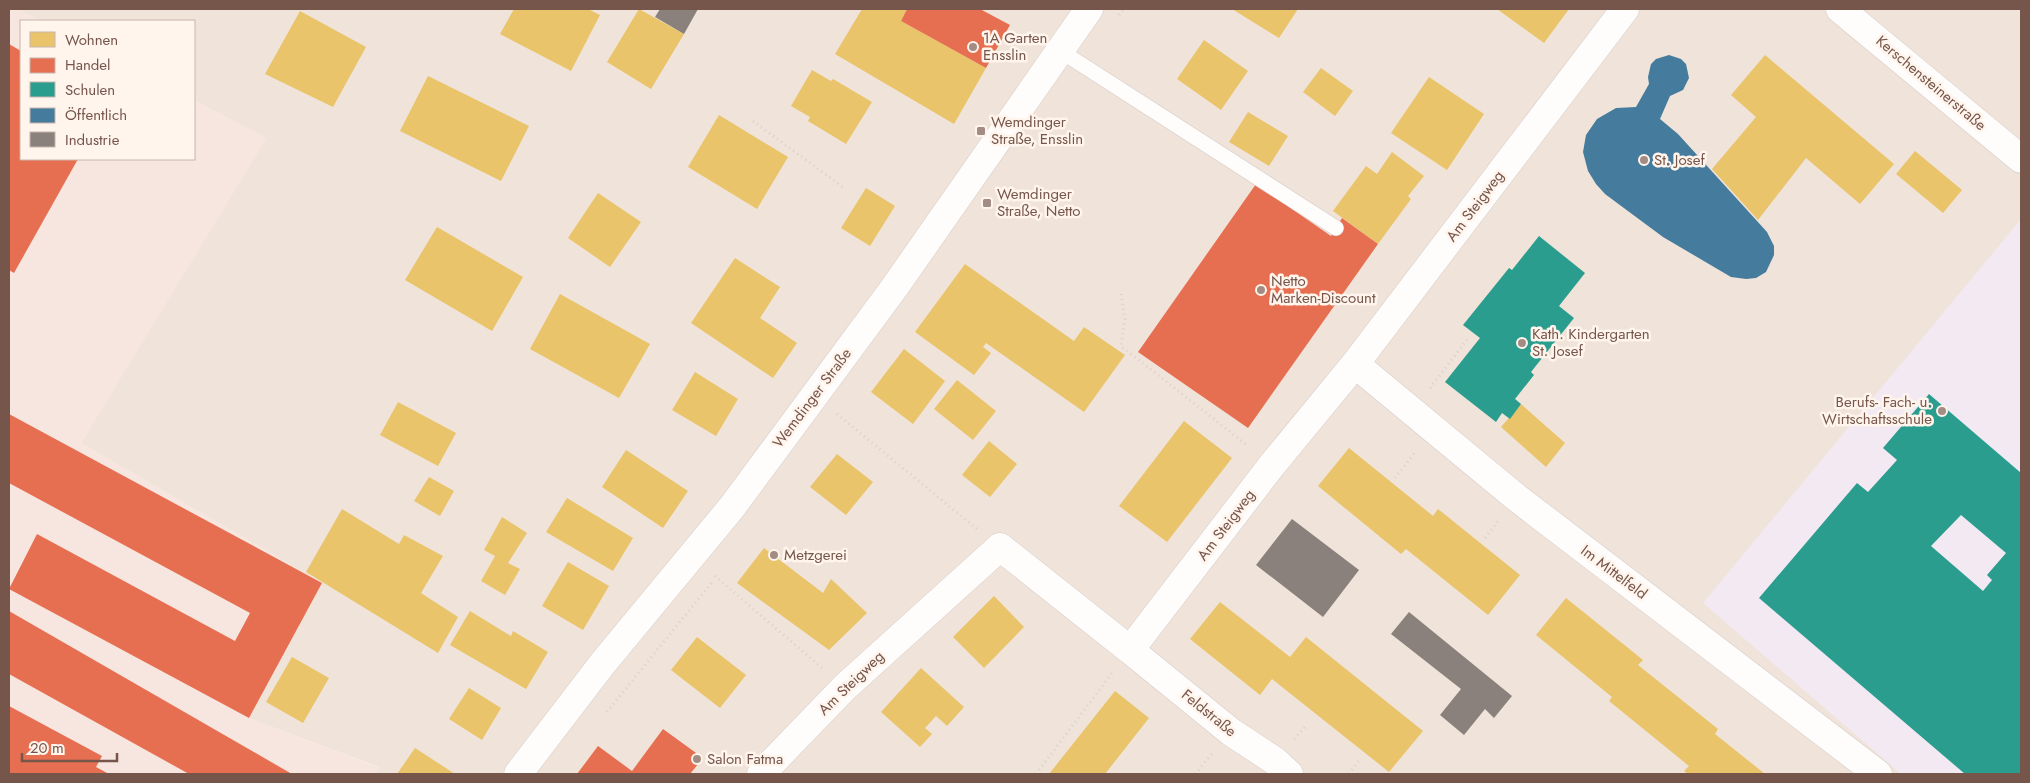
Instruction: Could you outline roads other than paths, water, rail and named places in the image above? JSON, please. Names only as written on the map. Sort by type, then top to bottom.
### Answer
[{"type":"street","name":"Wemdinger Straße","points":[[518,774],[603,663],[732,507],[894,288],[1089,9]]},
{"type":"street","name":"Am Steigweg","points":[[761,774],[845,687],[1000,548],[1130,650],[1272,465],[1355,364],[1626,9]]},
{"type":"street","name":"Kerschensteinerstraße","points":[[1840,9],[2021,159]]},
{"type":"street","name":"Im Mittelfeld","points":[[1355,364],[1517,498],[1878,774]]},
{"type":"street","name":"Feldstraße","points":[[1130,650],[1231,732],[1275,761],[1289,774]]},
{"type":"lane","points":[[1059,50],[1336,228]]},
{"type":"place","name":"1A Garten Ensslin","points":[[973,47]]},
{"type":"place","name":"Wemdinger Straße, Ensslin","points":[[981,131]]},
{"type":"place","name":"St. Josef","points":[[1644,160]]},
{"type":"place","name":"Wemdinger Straße, Netto","points":[[987,203]]},
{"type":"place","name":"Netto Marken-Discount","points":[[1261,290]]},
{"type":"place","name":"Kath. Kindergarten St. Josef","points":[[1522,343]]},
{"type":"place","name":"Berufs- Fach- u. Wirtschaftsschule","points":[[1942,411]]},
{"type":"place","name":"Metzgerei","points":[[774,555]]},
{"type":"place","name":"Salon Fatma","points":[[697,759]]}]
